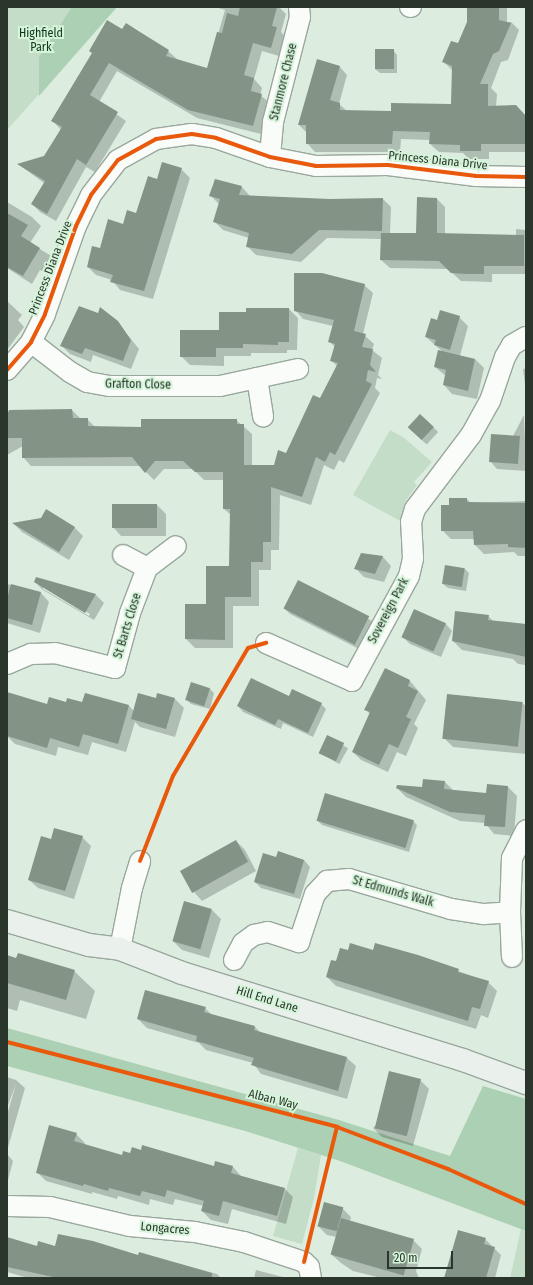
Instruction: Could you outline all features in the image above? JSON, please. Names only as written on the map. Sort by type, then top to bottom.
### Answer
[{"type":"street","name":"Stanmore Chase","points":[[270,157],[273,122],[300,17],[299,7]]},
{"type":"street","name":"Princess Diana Drive","points":[[7,370],[31,342],[45,314],[76,226],[91,195],[118,160],[156,139],[192,134],[216,138],[270,157],[316,166],[388,165],[476,176],[526,177]]},
{"type":"street","name":"Sovereign Park","points":[[266,643],[352,681],[409,576],[413,558],[411,522],[415,509],[471,435],[490,401],[505,357],[512,345],[526,336]]},
{"type":"street","name":"Grafton Close","points":[[31,342],[70,372],[87,382],[109,386],[220,386],[298,370]]},
{"type":"street","points":[[257,378],[263,417]]},
{"type":"street","points":[[122,555],[147,568],[176,546]]},
{"type":"street","name":"St Barts Close","points":[[7,664],[31,654],[55,653],[115,668],[130,613],[147,568]]},
{"type":"street","points":[[512,957],[510,912],[512,858],[526,830]]},
{"type":"street","points":[[120,949],[132,888],[140,861]]},
{"type":"street","name":"St Edmunds Walk","points":[[234,960],[243,943],[254,935],[268,932],[299,942],[315,894],[327,881],[349,879],[451,909],[484,914],[510,912]]},
{"type":"street","name":"Hill End Lane","points":[[7,921],[89,944],[120,949],[182,973],[463,1060],[526,1083]]},
{"type":"street","name":"Longacres","points":[[7,1206],[50,1207],[130,1226],[196,1232],[221,1237],[304,1262],[309,1267],[311,1278]]},
{"type":"green space","name":"Highfield Park","points":[[7,7],[117,7],[7,130]]},
{"type":"green space","points":[[72,7],[117,7],[39,96],[39,57]]},
{"type":"green space","points":[[390,430],[403,437],[432,462],[414,482],[417,485],[405,502],[402,522],[353,495]]},
{"type":"green space","points":[[7,1028],[339,1120],[450,1156],[483,1086],[526,1099],[526,1231],[340,1161],[245,1131],[7,1066]]},
{"type":"green space","points":[[298,1148],[321,1155],[314,1198],[302,1244],[273,1236]]},
{"type":"green space","points":[[521,1229],[526,1231],[526,1278],[510,1278]]},
{"type":"building","points":[[240,7],[277,7],[272,26],[277,27],[271,48],[253,43],[244,75],[254,78],[251,91],[262,94],[253,126],[188,110],[109,63],[90,95],[118,112],[86,165],[77,159],[47,214],[31,204],[45,181],[17,164],[44,156],[62,127],[51,121],[92,53],[89,51],[107,20],[122,29],[126,23],[169,50],[166,56],[207,68],[217,32],[222,33],[227,13],[238,16]]},
{"type":"building","points":[[467,7],[499,7],[499,20],[511,23],[499,51],[493,54],[480,84],[488,84],[488,106],[516,105],[526,116],[526,144],[481,144],[481,151],[460,151],[460,145],[429,144],[430,132],[393,131],[392,144],[306,144],[306,125],[298,125],[317,59],[340,66],[330,100],[340,103],[340,110],[391,111],[391,103],[451,104],[452,66],[442,62],[451,41],[458,43],[467,22]]},
{"type":"building","points":[[375,49],[394,49],[394,69],[375,69]]},
{"type":"building","points":[[162,162],[182,168],[144,291],[110,282],[113,275],[87,267],[92,246],[100,248],[108,219],[123,224],[127,210],[136,213],[148,176],[157,179]]},
{"type":"building","points":[[215,179],[242,186],[239,195],[330,199],[383,198],[382,231],[319,230],[292,254],[246,247],[249,233],[213,222],[220,199],[209,196]]},
{"type":"building","points":[[417,197],[437,198],[437,233],[524,235],[524,266],[484,266],[484,274],[466,274],[451,273],[439,261],[380,260],[381,233],[416,233]]},
{"type":"building","points":[[7,213],[28,225],[21,236],[40,248],[23,276],[7,267]]},
{"type":"building","points":[[294,273],[322,273],[365,284],[354,331],[366,334],[362,347],[373,349],[370,365],[376,372],[368,370],[366,381],[372,384],[335,455],[330,452],[325,462],[316,457],[302,497],[271,487],[271,542],[263,542],[263,562],[251,562],[251,597],[225,597],[225,640],[185,639],[185,604],[206,604],[206,566],[229,566],[230,509],[223,509],[223,472],[195,472],[183,461],[155,461],[145,473],[132,457],[22,458],[22,438],[7,438],[7,415],[9,410],[72,409],[73,418],[88,418],[88,426],[141,427],[141,419],[237,419],[237,424],[244,424],[244,465],[274,465],[278,450],[286,453],[313,395],[320,398],[338,363],[330,361],[335,344],[328,342],[334,320],[294,311]]},
{"type":"building","points":[[79,306],[98,313],[100,307],[118,321],[131,340],[123,361],[85,348],[82,354],[60,346]]},
{"type":"building","points":[[246,308],[289,308],[289,342],[278,342],[278,345],[243,344],[243,348],[216,348],[216,357],[180,357],[180,330],[219,330],[219,312],[246,312]]},
{"type":"building","points":[[440,310],[460,316],[450,350],[434,345],[436,340],[425,337],[431,318],[437,320]]},
{"type":"building","points":[[438,350],[475,359],[468,391],[443,385],[446,370],[434,367]]},
{"type":"building","points":[[420,414],[434,427],[422,440],[408,427]]},
{"type":"building","points":[[491,434],[520,436],[518,464],[489,462]]},
{"type":"building","points":[[449,498],[467,498],[467,502],[526,503],[526,548],[508,547],[508,544],[474,545],[473,531],[441,531],[441,505],[449,505]]},
{"type":"building","points":[[112,504],[157,504],[157,528],[112,528]]},
{"type":"building","points":[[46,509],[75,527],[59,552],[12,523],[41,518]]},
{"type":"building","points":[[361,553],[383,556],[375,574],[354,569]]},
{"type":"building","points":[[445,565],[465,568],[462,587],[442,584]]},
{"type":"building","points":[[36,577],[96,594],[85,613],[34,582]]},
{"type":"building","points":[[298,580],[369,616],[355,645],[283,609]]},
{"type":"building","points":[[11,584],[41,592],[32,625],[7,618],[7,599]]},
{"type":"building","points":[[414,609],[446,623],[433,652],[401,637]]},
{"type":"building","points":[[455,611],[489,615],[488,620],[526,624],[526,657],[452,641]]},
{"type":"building","points":[[385,668],[410,680],[408,686],[418,691],[406,717],[411,719],[398,748],[389,744],[379,765],[352,752],[370,712],[364,710]]},
{"type":"building","points":[[251,678],[289,696],[292,689],[322,703],[308,733],[278,719],[275,725],[237,706]]},
{"type":"building","points":[[191,682],[210,688],[204,706],[185,700]]},
{"type":"building","points":[[7,692],[47,704],[49,697],[66,702],[67,698],[82,702],[85,693],[129,705],[118,744],[83,734],[79,747],[50,738],[47,748],[7,736]]},
{"type":"building","points":[[138,693],[156,698],[157,693],[175,698],[166,729],[131,719]]},
{"type":"building","points":[[447,694],[523,702],[518,747],[442,739]]},
{"type":"building","points":[[327,735],[344,743],[336,761],[319,753]]},
{"type":"building","points":[[423,779],[445,781],[444,789],[486,793],[487,784],[508,786],[505,827],[484,826],[485,815],[450,812],[396,788],[397,785],[422,787]]},
{"type":"building","points":[[325,793],[414,820],[405,848],[317,821]]},
{"type":"building","points":[[54,828],[83,836],[65,891],[28,880],[41,836],[51,839]]},
{"type":"building","points":[[236,840],[248,862],[192,893],[180,871]]},
{"type":"building","points":[[278,851],[304,860],[294,894],[254,882],[263,853],[276,857]]},
{"type":"building","points":[[184,901],[212,909],[200,949],[172,941]]},
{"type":"building","points":[[350,943],[373,950],[375,943],[418,955],[459,969],[458,972],[489,981],[480,1009],[472,1007],[468,1021],[326,977],[331,960],[336,961],[340,948],[348,950]]},
{"type":"building","points":[[18,953],[75,970],[66,1000],[7,983],[7,955],[16,958]]},
{"type":"building","points":[[145,990],[206,1007],[204,1012],[255,1026],[254,1030],[347,1057],[338,1091],[251,1065],[254,1058],[196,1041],[197,1036],[137,1019]]},
{"type":"building","points":[[389,1071],[421,1079],[407,1136],[375,1128]]},
{"type":"building","points":[[49,1125],[77,1133],[74,1141],[122,1155],[123,1151],[130,1153],[132,1147],[141,1150],[142,1145],[214,1166],[215,1161],[233,1166],[231,1173],[285,1188],[277,1216],[223,1201],[219,1216],[201,1211],[204,1201],[167,1190],[165,1197],[142,1191],[140,1196],[109,1188],[108,1191],[84,1184],[83,1186],[36,1173]]},
{"type":"building","points":[[324,1202],[343,1207],[337,1231],[318,1226]]},
{"type":"building","points":[[341,1218],[414,1239],[404,1275],[331,1255]]},
{"type":"building","points":[[458,1230],[486,1238],[484,1244],[495,1247],[486,1278],[444,1278]]},
{"type":"building","points":[[58,1234],[93,1241],[138,1255],[139,1252],[212,1273],[212,1278],[58,1278],[7,1267],[7,1237],[37,1246],[38,1241],[55,1246]]},
{"type":"cycle path","points":[[7,370],[31,342],[45,314],[76,226],[91,195],[118,160],[156,139],[192,134],[216,138],[270,157],[316,166],[388,165],[476,176],[526,177]]},
{"type":"cycle path","points":[[140,861],[173,776],[248,648],[266,643]]},
{"type":"cycle path","name":"Alban Way","points":[[7,1042],[337,1127],[448,1169],[526,1204]]},
{"type":"cycle path","points":[[304,1262],[337,1127]]}]
